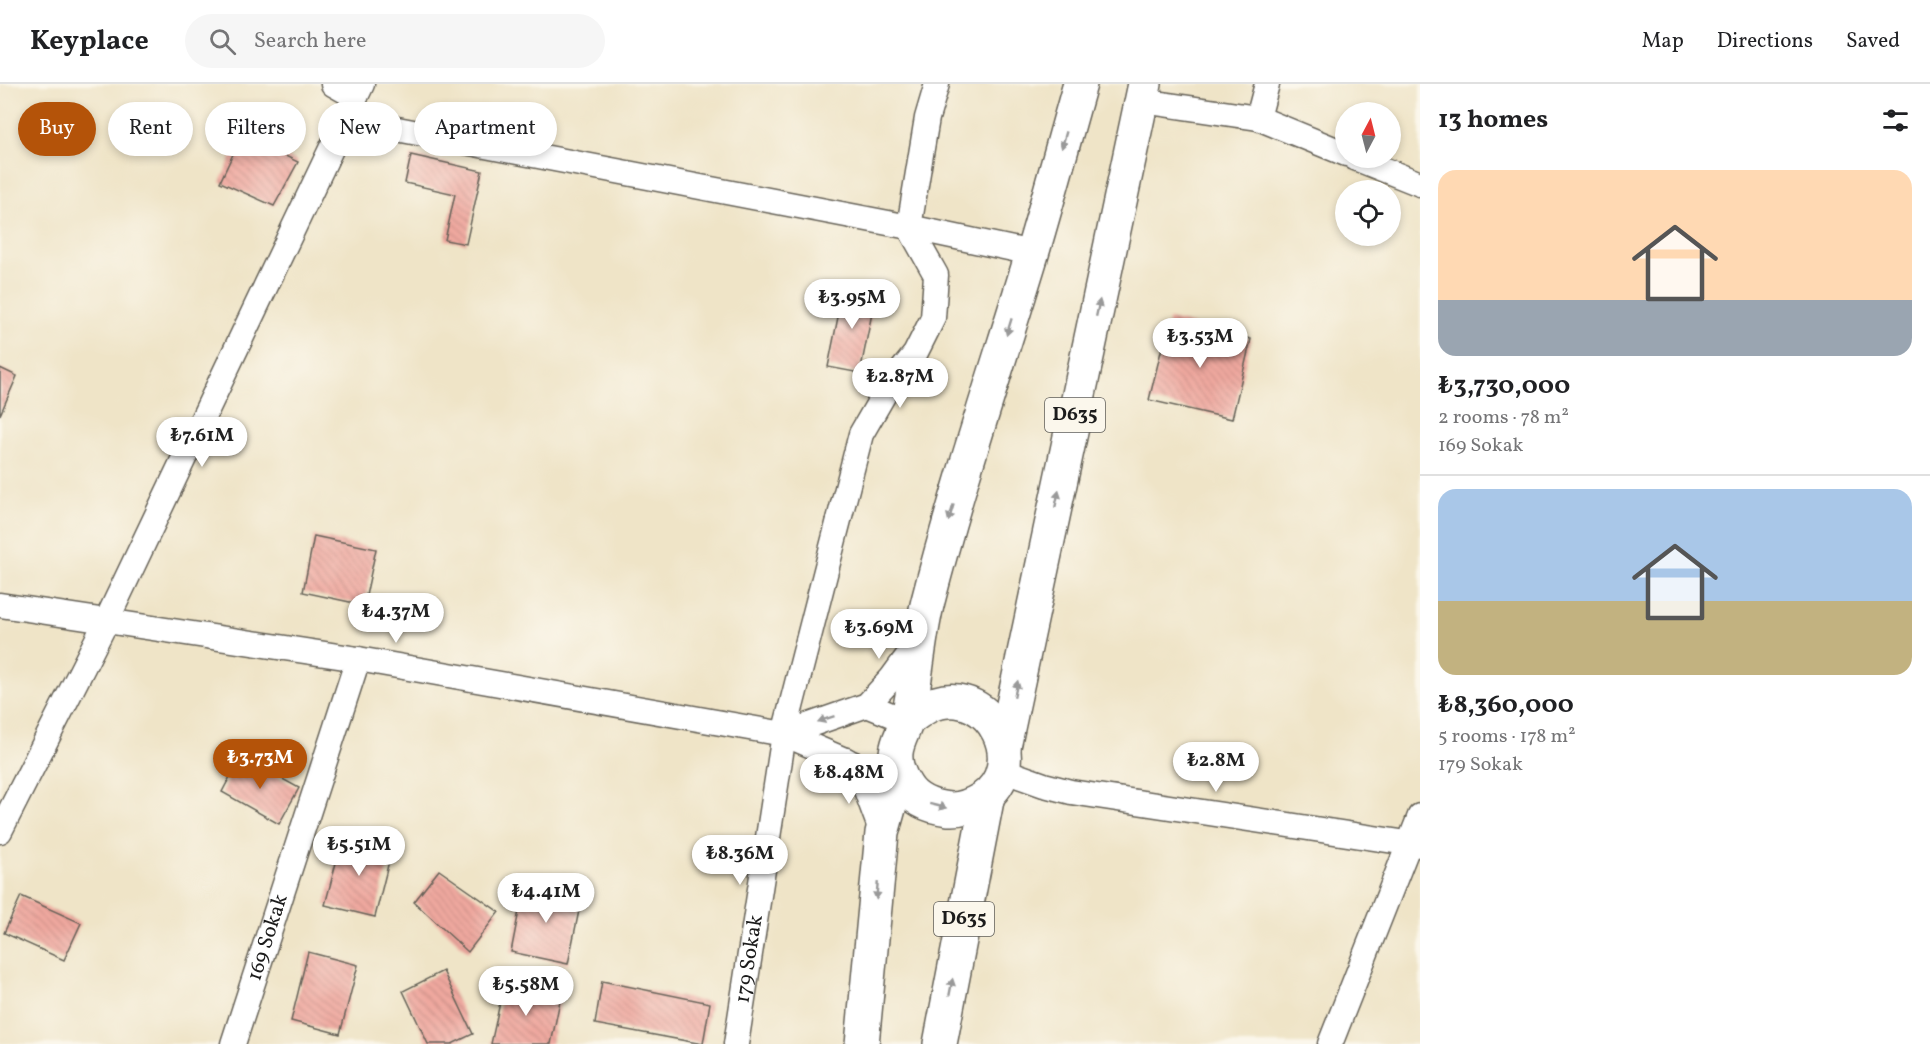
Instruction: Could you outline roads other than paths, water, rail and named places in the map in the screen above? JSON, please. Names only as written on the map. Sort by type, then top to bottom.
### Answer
[{"type":"highway","points":[[906,721],[937,702],[964,703],[987,715],[998,729],[998,770],[973,805],[955,809],[937,808],[921,801],[907,789],[899,773],[896,755],[899,738],[906,721],[923,619],[948,525],[1032,253],[1080,84]]},
{"type":"highway","name":"D635","points":[[940,1044],[1144,93]]},
{"type":"highway","points":[[862,1044],[882,833],[899,773]]},
{"type":"street","points":[[333,84],[354,100],[1032,253]]},
{"type":"street","points":[[909,227],[927,118],[937,84]]},
{"type":"street","points":[[1258,118],[1267,84]]},
{"type":"street","points":[[1144,93],[1258,118],[1335,150]]},
{"type":"street","points":[[0,831],[106,622],[354,100]]},
{"type":"street","points":[[1380,168],[1420,184]]},
{"type":"street","name":"179 Sokak","points":[[736,1044],[784,734],[861,434],[887,389],[915,354],[933,318],[936,275],[909,227]]},
{"type":"street","points":[[0,605],[358,658],[784,734],[861,767],[899,773]]},
{"type":"street","points":[[784,734],[867,705],[891,679],[920,640]]},
{"type":"street","name":"169 Sokak","points":[[233,1044],[358,658]]},
{"type":"street","points":[[867,705],[906,721]]},
{"type":"street","points":[[846,760],[863,782],[882,833]]},
{"type":"street","points":[[998,770],[1071,792],[1415,844]]},
{"type":"street","points":[[1330,1044],[1415,844],[1420,816]]}]
